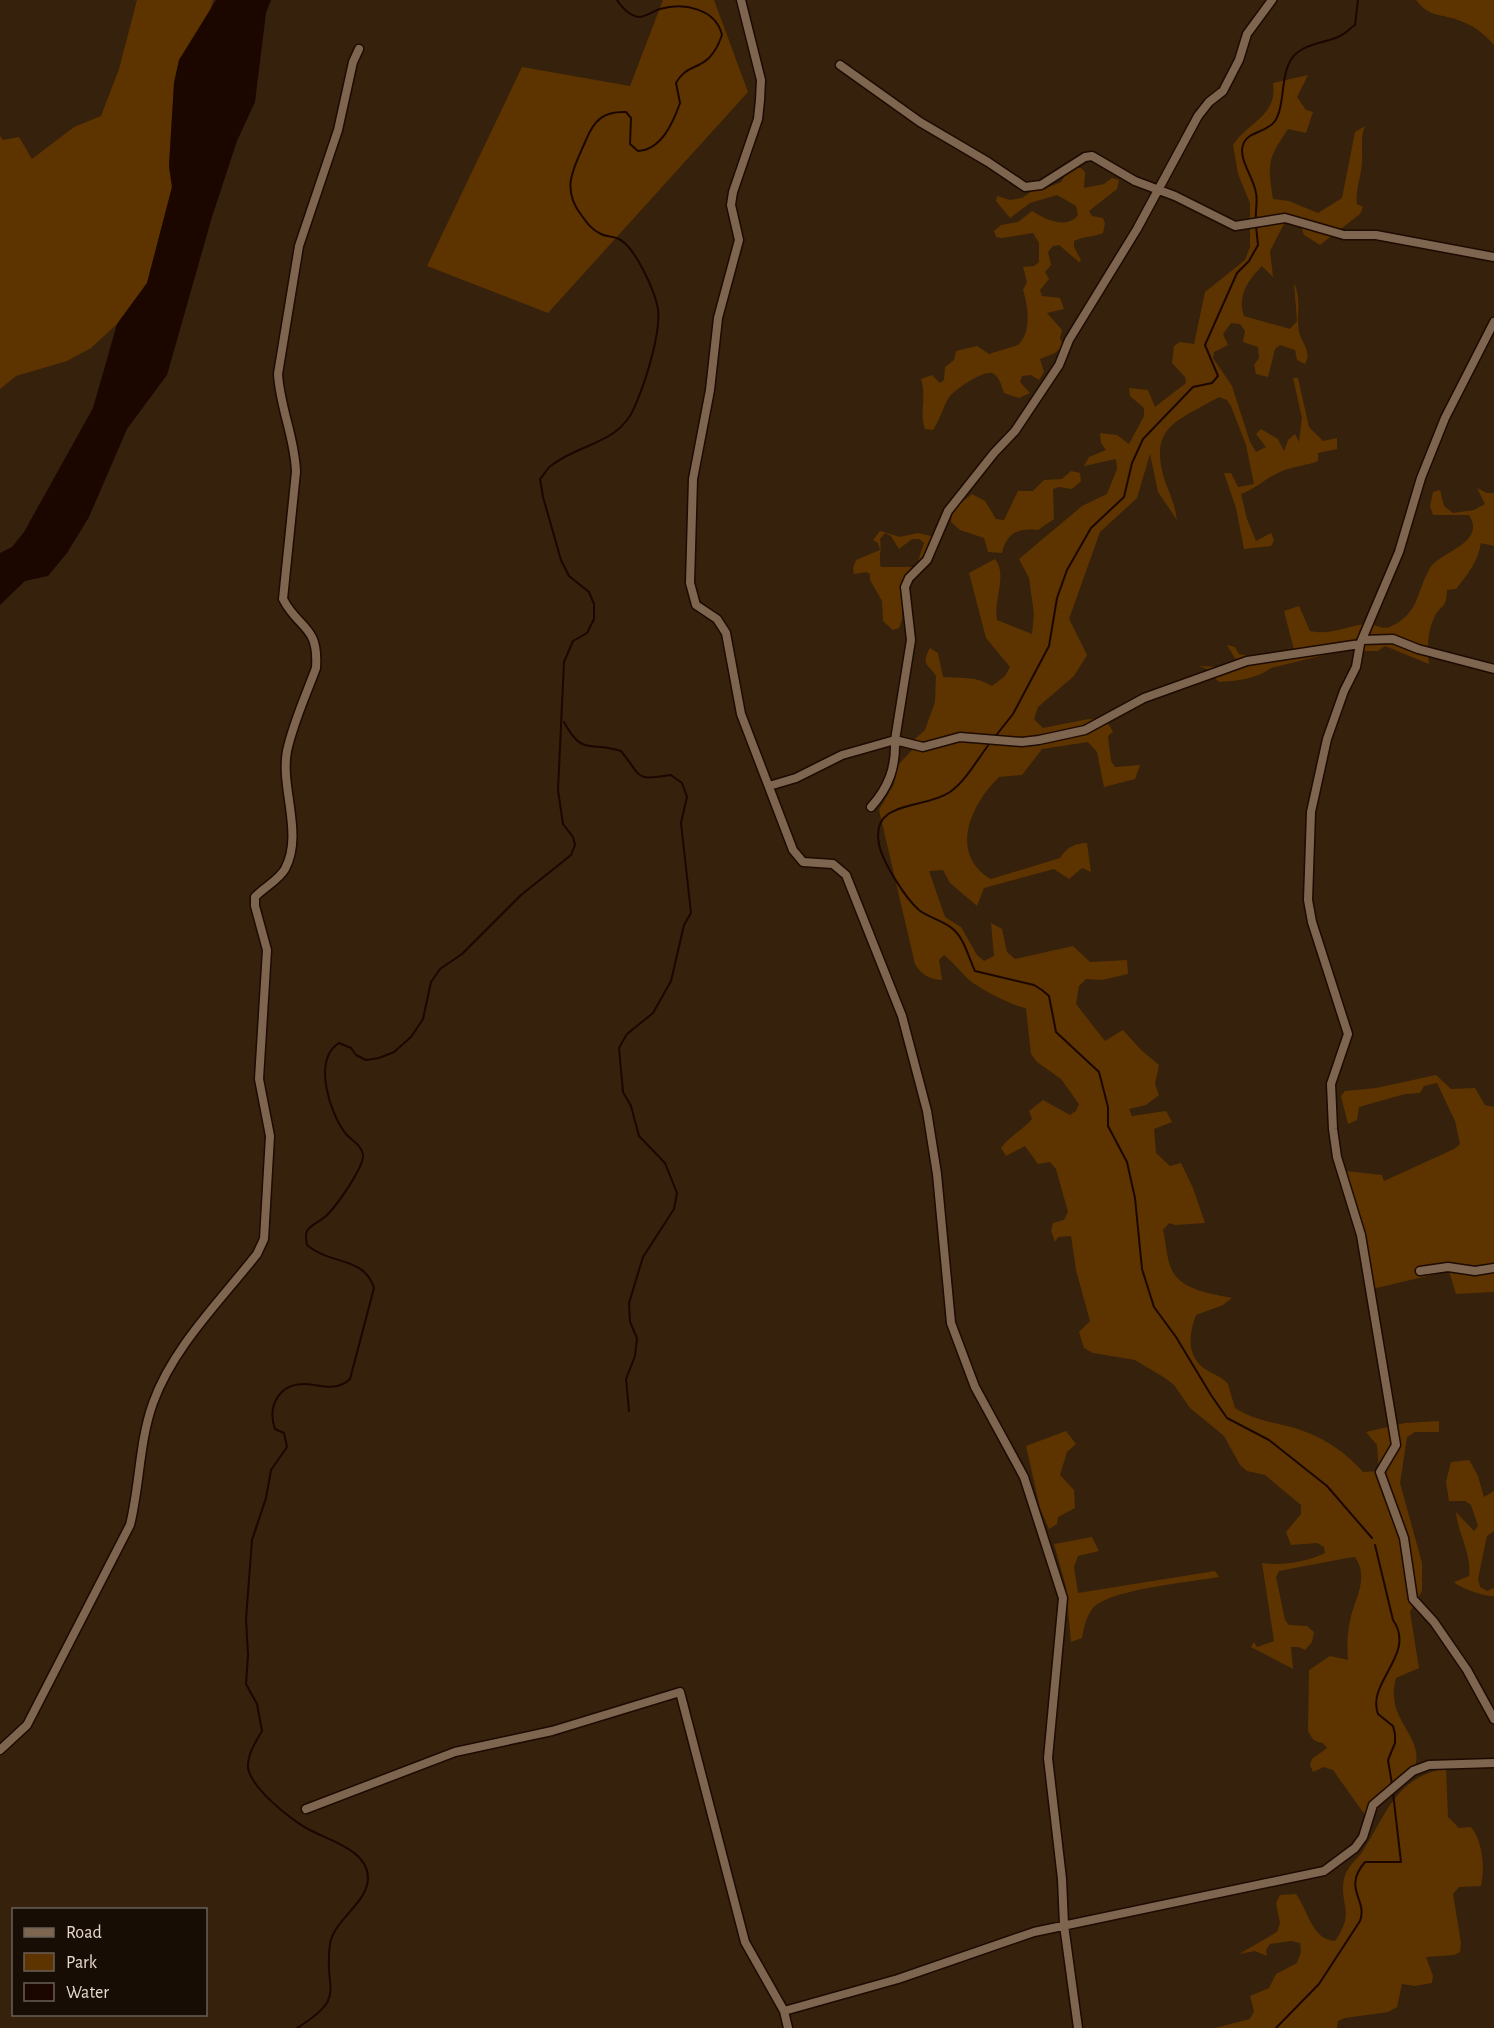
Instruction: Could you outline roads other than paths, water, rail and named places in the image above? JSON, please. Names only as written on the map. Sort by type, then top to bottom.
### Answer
[{"type":"street","points":[[741,0],[761,80],[760,100],[758,119],[733,192],[731,205],[739,240],[718,318],[710,390],[693,479],[690,583],[696,605],[717,619],[726,633],[741,714],[793,850],[803,862],[833,864],[846,875],[902,1016],[927,1111],[936,1163],[951,1323],[975,1387],[1024,1477],[1063,1598],[1047,1758],[1062,1879],[1064,1925],[1078,2028]]},
{"type":"street","points":[[871,807],[887,786],[895,756],[895,740],[911,640],[905,587],[909,578],[927,560],[948,511],[1015,430],[1059,365],[1069,339],[1158,190],[1198,116],[1209,102],[1223,91],[1239,60],[1247,34],[1272,0]]},
{"type":"street","points":[[0,1750],[27,1725],[130,1525],[137,1498],[144,1437],[152,1404],[163,1379],[181,1351],[257,1254],[264,1239],[270,1136],[259,1079],[267,950],[255,906],[255,897],[278,879],[286,867],[291,850],[285,773],[288,750],[316,668],[310,630],[288,609],[283,599],[296,453],[279,393],[278,374],[299,246],[338,130],[353,62],[359,50]]},
{"type":"street","points":[[840,65],[920,122],[1024,187],[1041,185],[1084,157],[1092,156],[1135,181],[1235,226],[1286,218],[1344,235],[1376,235],[1494,257]]},
{"type":"street","points":[[1494,322],[1445,418],[1421,478],[1399,552],[1361,642],[1362,648],[1356,667],[1344,690],[1327,740],[1311,812],[1308,900],[1312,922],[1348,1034],[1331,1083],[1333,1129],[1337,1157],[1361,1235],[1396,1445],[1380,1472],[1404,1538],[1413,1599],[1434,1622],[1467,1670],[1494,1719]]},
{"type":"street","points":[[769,786],[796,778],[842,755],[895,740],[923,747],[960,737],[1022,742],[1085,730],[1144,698],[1238,663],[1361,642],[1393,639],[1418,649],[1494,669]]},
{"type":"street","points":[[1420,1271],[1448,1268],[1475,1271],[1494,1268]]},
{"type":"street","points":[[306,1809],[455,1752],[552,1731],[680,1692],[745,1942],[784,2011],[788,2028]]},
{"type":"street","points":[[784,2011],[898,1979],[1034,1932],[1324,1871],[1355,1848],[1363,1837],[1373,1805],[1413,1771],[1429,1765],[1494,1763]]},
{"type":"water","points":[[216,0],[271,0],[266,13],[255,102],[237,141],[212,217],[167,375],[127,429],[89,517],[67,553],[48,576],[25,581],[0,605],[0,553],[12,547],[24,532],[93,408],[117,324],[147,283],[172,187],[169,166],[174,83],[179,60]]},
{"type":"waterway","points":[[297,2028],[323,2008],[328,2000],[330,1944],[338,1927],[363,1895],[368,1878],[362,1861],[355,1854],[304,1827],[272,1802],[249,1773],[248,1764],[251,1751],[262,1731],[257,1704],[246,1684],[248,1655],[246,1619],[252,1540],[266,1498],[271,1470],[287,1447],[284,1433],[275,1429],[274,1404],[282,1392],[289,1387],[306,1384],[334,1387],[350,1379],[374,1288],[363,1271],[326,1256],[307,1245],[307,1231],[326,1216],[337,1203],[355,1177],[363,1155],[359,1146],[346,1134],[334,1114],[326,1087],[326,1062],[331,1051],[339,1043],[351,1048],[356,1055],[366,1060],[394,1052],[411,1037],[423,1019],[431,982],[440,969],[462,954],[521,895],[571,855],[575,845],[573,837],[563,824],[558,790],[564,662],[573,641],[587,633],[594,619],[594,604],[589,592],[569,576],[561,560],[540,479],[552,465],[610,436],[628,419],[635,406],[655,345],[658,309],[643,270],[631,251],[619,239],[595,230],[575,206],[570,187],[571,178],[589,133],[596,122],[606,115],[626,112],[631,118],[630,144],[638,151],[660,141],[670,127],[680,103],[676,83],[687,71],[711,56],[722,35],[713,19],[698,10],[689,7],[669,7],[639,17],[626,11],[617,0]]},
{"type":"waterway","points":[[1256,220],[1255,187],[1244,162],[1242,150],[1245,140],[1275,121],[1281,104],[1285,75],[1292,58],[1303,49],[1340,36],[1355,25],[1358,0]]},
{"type":"waterway","points":[[994,738],[1013,714],[1049,646],[1057,598],[1067,570],[1091,528],[1124,497],[1132,463],[1143,439],[1193,387],[1212,383],[1218,376],[1205,345],[1237,273],[1249,261],[1258,245],[1256,226]]},
{"type":"waterway","points":[[564,722],[576,740],[582,744],[621,751],[640,775],[651,778],[671,775],[682,783],[687,797],[681,823],[691,913],[684,925],[671,981],[653,1013],[627,1034],[619,1048],[623,1092],[631,1106],[639,1136],[665,1163],[677,1193],[674,1209],[643,1257],[629,1303],[630,1322],[637,1338],[635,1356],[626,1379],[629,1411]]},
{"type":"waterway","points":[[990,743],[967,776],[950,792],[939,798],[901,808],[883,819],[878,830],[879,844],[889,869],[919,910],[942,922],[958,934],[975,971],[1034,985],[1049,996],[1056,1032],[1099,1072],[1108,1107],[1108,1126],[1127,1162],[1135,1198],[1142,1269],[1154,1307],[1176,1337],[1227,1418],[1269,1440],[1327,1486],[1372,1538]]},
{"type":"waterway","points":[[1375,1545],[1393,1620],[1399,1632],[1396,1656],[1384,1679],[1376,1702],[1378,1714],[1393,1726],[1395,1734],[1395,1743],[1388,1760],[1392,1784]]},
{"type":"waterway","points":[[1276,2028],[1319,1984],[1360,1921],[1361,1906],[1355,1887],[1359,1871],[1365,1862],[1401,1862],[1393,1793]]}]
